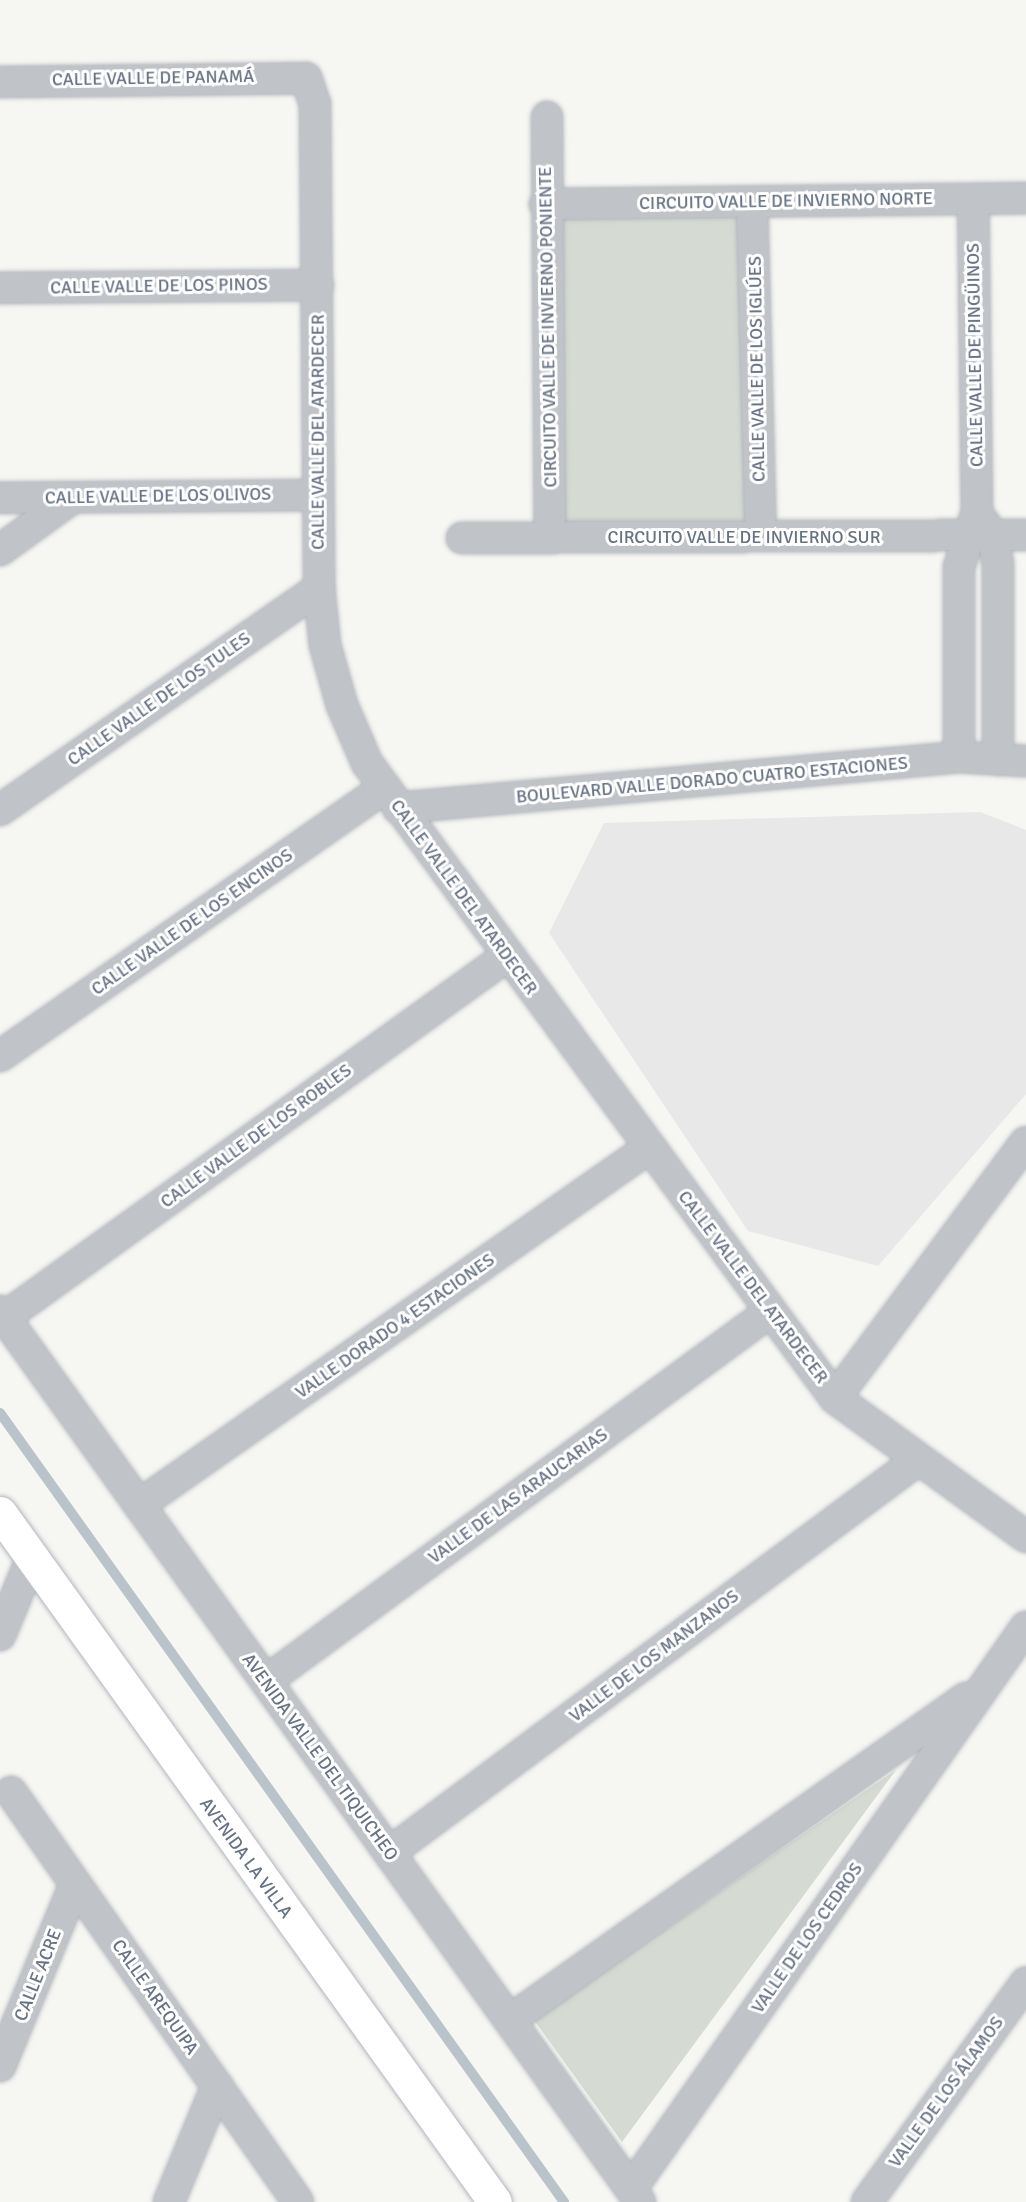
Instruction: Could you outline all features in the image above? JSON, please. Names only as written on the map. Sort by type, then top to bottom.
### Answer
[{"type":"street","name":"CALLE VALLE DE PANAMÁ","points":[[0,82],[306,78]]},
{"type":"street","name":"CALLE VALLE DEL ATARDECER","points":[[306,78],[315,104],[318,285],[316,495],[319,588],[325,645],[342,705],[391,798],[835,1398],[1026,1537]]},
{"type":"street","name":"CIRCUITO VALLE DE INVIERNO PONIENTE","points":[[547,117],[545,204],[550,538]]},
{"type":"street","name":"CIRCUITO VALLE DE INVIERNO NORTE","points":[[545,204],[1026,198]]},
{"type":"street","name":"CALLE VALLE DE PINGÜINOS","points":[[973,199],[979,528],[1012,761]]},
{"type":"street","name":"CALLE VALLE DE LOS IGLÚES","points":[[752,203],[761,536]]},
{"type":"street","name":"CALLE VALLE DE LOS PINOS","points":[[0,288],[318,285]]},
{"type":"street","name":"CALLE VALLE DE LOS OLIVOS","points":[[0,498],[316,495]]},
{"type":"street","points":[[0,550],[72,498]]},
{"type":"street","name":"CALLE VALLE DE PINGÜINOS","points":[[959,757],[959,567],[979,528]]},
{"type":"street","name":"CIRCUITO VALLE DE INVIERNO SUR","points":[[462,538],[761,536],[979,528],[1026,535]]},
{"type":"street","name":"CALLE VALLE DE LOS TULES","points":[[0,810],[319,588]]},
{"type":"street","name":"BOULEVARD VALLE DORADO CUATRO ESTACIONES","points":[[391,798],[959,757],[1012,761]]},
{"type":"street","name":"CALLE VALLE DE LOS ENCINOS","points":[[0,1056],[391,798]]},
{"type":"street","name":"CALLE VALLE DE LOS ROBLES","points":[[2,1314],[507,956]]},
{"type":"street","points":[[835,1398],[1026,1142]]},
{"type":"street","name":"VALLE DORADO 4 ESTACIONES","points":[[140,1505],[650,1147]]},
{"type":"street","name":"VALLE DE LAS ARAUCARIAS","points":[[266,1682],[771,1311]]},
{"type":"street","name":"AVENIDA VALLE DEL TIQUICHEO","points":[[2,1314],[636,2196]]},
{"type":"street","name":"VALLE DE LOS MANZANOS","points":[[389,1853],[919,1459]]},
{"type":"street","name":"AVENIDA LA VILLA","points":[[0,1513],[31,1560],[495,2202]]},
{"type":"street","points":[[0,1635],[31,1560]]},
{"type":"street","name":"VALLE DE LOS CEDROS","points":[[636,2196],[983,1686],[1026,1627]]},
{"type":"street","name":"VALLE DE LOS CEDROS","points":[[510,2020],[983,1686]]},
{"type":"street","name":"CALLE AREQUIPA","points":[[11,1792],[298,2202]]},
{"type":"street","name":"CALLE ACRE","points":[[0,2066],[75,1884]]},
{"type":"street","name":"VALLE DE LOS ÁLAMOS","points":[[867,2202],[1026,1982]]},
{"type":"street","points":[[169,2202],[217,2086]]},
{"type":"shaded area","points":[[752,203],[758,535],[554,539],[548,207]]},
{"type":"shaded area","points":[[980,812],[1026,830],[1026,1094],[878,1266],[748,1231],[549,933],[604,823]]},
{"type":"shaded area","points":[[896,1770],[622,2142],[534,2020]]},
{"type":"waterway","points":[[0,1413],[564,2202]]}]
